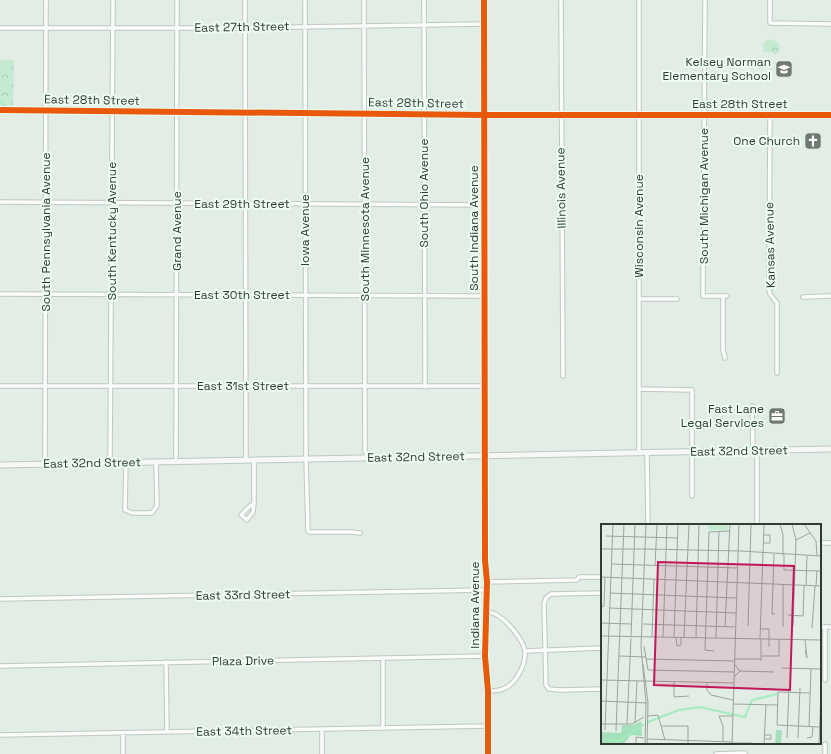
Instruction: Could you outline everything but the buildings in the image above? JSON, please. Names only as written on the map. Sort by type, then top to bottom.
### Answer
[{"type":"main road","name":"East 32nd Street","points":[[0,465],[831,449]]},
{"type":"street","name":"South Pennsylvania Avenue","points":[[45,464],[46,0]]},
{"type":"street","name":"South Kentucky Avenue","points":[[110,462],[113,0]]},
{"type":"street","name":"Grand Avenue","points":[[176,462],[178,112],[177,0]]},
{"type":"street","points":[[245,0],[246,460]]},
{"type":"street","name":"Iowa Avenue","points":[[305,0],[306,460],[308,531],[360,533]]},
{"type":"street","name":"South Minnesota Avenue","points":[[364,0],[365,387],[366,451],[368,458]]},
{"type":"street","name":"South Ohio Avenue","points":[[424,0],[425,386]]},
{"type":"street","name":"South Indiana Avenue","points":[[484,0],[486,456]]},
{"type":"street","name":"Illinois Avenue","points":[[561,0],[560,115],[563,376]]},
{"type":"street","name":"Wisconsin Avenue","points":[[639,0],[639,453]]},
{"type":"street","name":"South Michigan Avenue","points":[[705,0],[704,296],[725,296],[723,350],[725,358]]},
{"type":"street","points":[[770,0],[770,23],[831,24]]},
{"type":"street","name":"East 27th Street","points":[[0,28],[246,28],[484,24]]},
{"type":"street","name":"East 28th Street","points":[[0,110],[484,115],[831,115]]},
{"type":"street","name":"Kansas Avenue","points":[[770,115],[769,290],[776,303],[777,373]]},
{"type":"street","name":"East 29th Street","points":[[0,202],[485,205]]},
{"type":"street","name":"East 30th Street","points":[[0,294],[485,296]]},
{"type":"street","points":[[803,297],[831,296]]},
{"type":"street","points":[[639,299],[677,299]]},
{"type":"street","name":"East 31st Street","points":[[0,386],[485,386]]},
{"type":"street","points":[[639,389],[692,390],[692,496]]},
{"type":"street","points":[[752,406],[757,524]]},
{"type":"street","points":[[647,452],[648,524]]},
{"type":"street","name":"Indiana Avenue","points":[[486,456],[487,582],[485,611],[488,691],[488,754]]},
{"type":"street","points":[[254,460],[254,504],[253,512],[247,520],[241,515],[254,504]]},
{"type":"street","points":[[126,462],[126,510],[132,513],[152,513],[157,506],[156,462]]},
{"type":"street","points":[[487,582],[577,580],[579,577],[601,577]]},
{"type":"street","name":"East 33rd Street","points":[[0,599],[486,590]]},
{"type":"street","points":[[601,593],[550,594],[546,598],[544,604],[546,685],[548,689],[560,690],[601,688]]},
{"type":"street","points":[[485,611],[496,614],[512,628],[525,651],[519,673],[511,684],[503,690],[488,691]]},
{"type":"street","points":[[821,627],[831,627]]},
{"type":"street","points":[[825,627],[826,680]]},
{"type":"street","points":[[525,651],[601,648]]},
{"type":"street","name":"Plaza Drive","points":[[0,666],[486,656]]},
{"type":"street","points":[[382,658],[383,728]]},
{"type":"street","points":[[166,662],[167,732]]},
{"type":"street","name":"East 34th Street","points":[[0,735],[488,726]]},
{"type":"street","points":[[322,730],[322,754]]},
{"type":"street","points":[[122,732],[123,754]]},
{"type":"street","points":[[825,744],[825,754]]},
{"type":"street","points":[[716,754],[745,753]]},
{"type":"green space","points":[[773,39],[780,45],[779,52],[775,55],[772,52],[763,52],[764,42]]},
{"type":"green space","points":[[0,60],[14,60],[13,108],[0,107]]},
{"type":"waterway","points":[[0,101],[5,107]]},
{"type":"cycle path","points":[[484,0],[485,560],[487,582],[485,656],[488,691],[488,754]]},
{"type":"cycle path","points":[[0,110],[484,115],[831,115]]},
{"type":"place","name":"Kelsey Norman Elementary School","points":[[784,69]]},
{"type":"place","name":"One Church","points":[[813,141]]},
{"type":"place","name":"Fast Lane Legal Services","points":[[777,416]]}]
